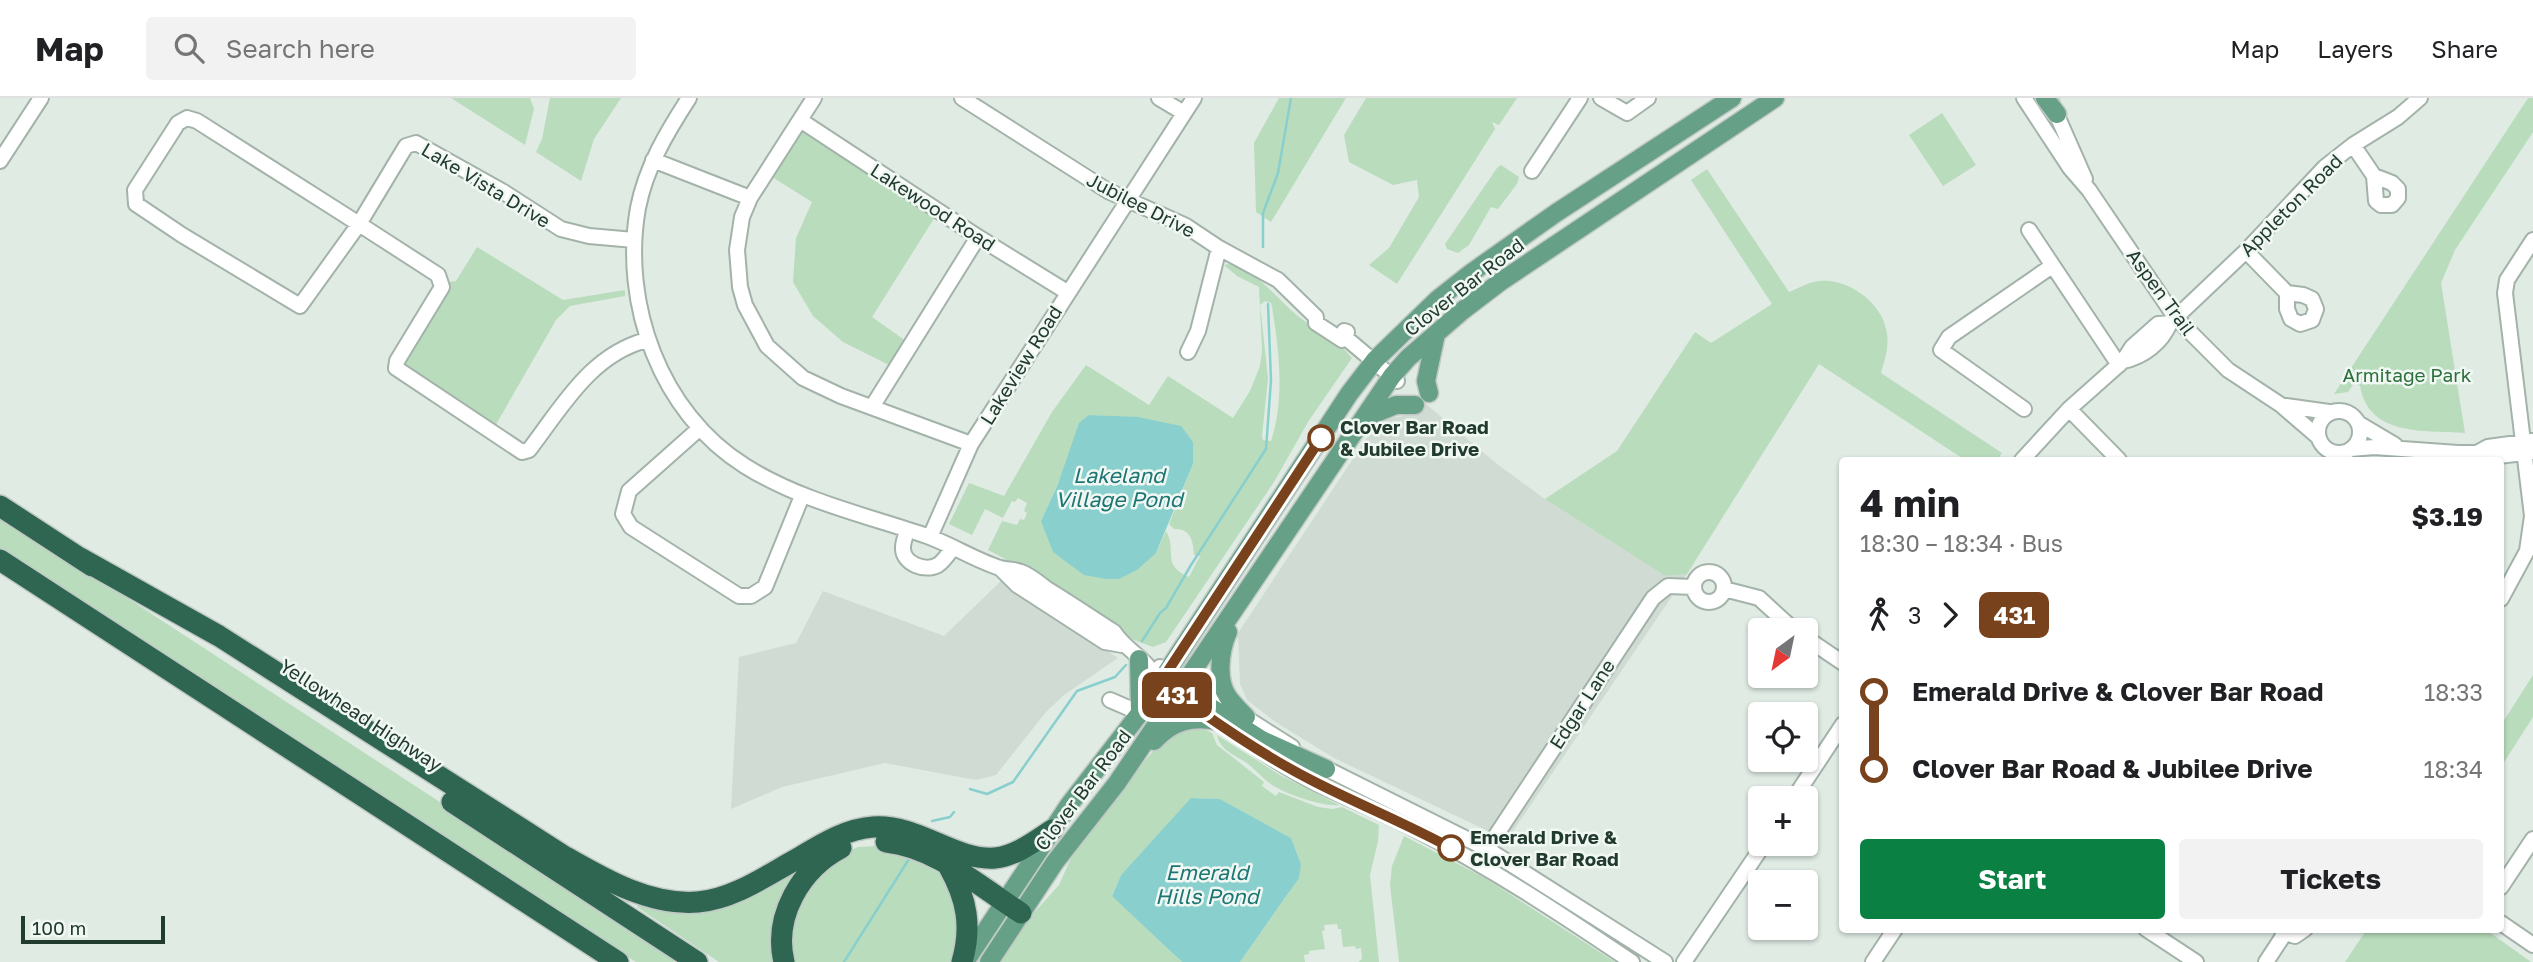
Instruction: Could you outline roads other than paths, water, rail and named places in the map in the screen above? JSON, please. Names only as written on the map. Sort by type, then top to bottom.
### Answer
[{"type":"highway","name":"Yellowhead Highway","points":[[0,506],[697,962]]},
{"type":"highway","points":[[80,558],[219,636],[564,856],[607,879],[654,898],[698,902],[719,897],[741,889],[828,841],[851,831],[872,827],[894,828],[921,834],[975,856],[995,858],[1016,852],[1052,830]]},
{"type":"highway","points":[[0,560],[618,962]]},
{"type":"highway","points":[[932,840],[1016,903]]},
{"type":"highway","points":[[784,962],[782,935],[790,900],[826,856],[844,846],[879,841],[902,844],[1016,903]]},
{"type":"highway","points":[[948,866],[963,896],[968,918],[964,962]]},
{"type":"main road","name":"Clover Bar Road","points":[[964,962],[1055,862],[1117,783],[1270,514],[1349,394],[1375,360],[1438,299],[1503,251],[1731,98]]},
{"type":"main road","name":"Clover Bar Road","points":[[989,962],[1052,830],[1140,713],[1174,683],[1237,609],[1364,418],[1408,358],[1500,282],[1775,98]]},
{"type":"main road","points":[[1394,379],[1394,364],[1401,353],[1503,251]]},
{"type":"main road","points":[[1364,418],[1396,405],[1422,399],[1436,334]]},
{"type":"main road","points":[[1277,550],[1311,480],[1372,383],[1376,370],[1375,360]]},
{"type":"main road","points":[[1237,609],[1225,639],[1220,670],[1226,695],[1246,717]]},
{"type":"main road","points":[[1140,713],[1143,662]]},
{"type":"main road","points":[[1174,683],[1262,740],[1326,769]]},
{"type":"main road","points":[[1117,783],[1170,727],[1192,719],[1217,721]]},
{"type":"street","points":[[0,160],[41,98]]},
{"type":"street","points":[[689,98],[665,135],[653,160],[639,206],[634,240],[637,297],[647,340],[680,402],[700,428],[743,464],[776,484],[802,496],[930,537],[1000,568],[1017,585],[1066,608],[1105,642],[1122,645],[1174,683],[1217,721],[1266,755],[1471,859],[1532,895],[1632,962]]},
{"type":"street","points":[[814,98],[750,198],[742,217],[737,268],[745,305],[767,346],[803,378],[841,396],[971,444]]},
{"type":"street","name":"Jubilee Drive","points":[[962,98],[1128,202],[1186,226],[1219,248],[1278,280],[1316,317],[1316,323],[1342,340],[1346,338],[1375,360]]},
{"type":"street","points":[[1159,98],[1184,113]]},
{"type":"street","name":"Lakeview Road","points":[[930,537],[971,444],[1194,98]]},
{"type":"street","points":[[1532,171],[1580,98]]},
{"type":"street","points":[[1601,98],[1627,113],[1648,98]]},
{"type":"street","name":"Aspen Trail","points":[[2024,98],[2070,168],[2089,190],[2172,320],[2228,370],[2281,405],[2330,452],[2346,454],[2374,447],[2477,453],[2488,447],[2529,447]]},
{"type":"street","name":"Appleton Road","points":[[2025,457],[2069,409],[2121,363],[2132,347],[2158,324],[2172,320],[2245,251],[2325,167],[2353,145],[2398,117],[2415,100]]},
{"type":"street","name":"Aspen Trail","points":[[2050,103],[2089,190]]},
{"type":"street","name":"Lake Vista Drive","points":[[359,224],[197,121],[187,118],[178,123],[135,190],[136,204],[300,306],[359,224],[405,146],[416,143],[502,191],[561,229],[589,236],[634,240]]},
{"type":"street","name":"Lakewood Road","points":[[800,120],[1067,292]]},
{"type":"street","points":[[2353,145],[2374,176]]},
{"type":"street","points":[[653,160],[750,198]]},
{"type":"street","points":[[359,224],[438,275],[442,287],[397,361],[397,368],[522,452],[528,450],[591,370],[619,351],[647,340]]},
{"type":"street","points":[[2029,230],[2121,363]]},
{"type":"street","points":[[872,407],[978,237]]},
{"type":"street","points":[[2504,589],[2527,551],[2532,516],[2529,447],[2505,293],[2507,281],[2533,240]]},
{"type":"street","points":[[1188,352],[1198,331],[1219,248]]},
{"type":"street","points":[[2245,251],[2287,293]]},
{"type":"street","points":[[2024,409],[1941,350],[1949,337],[2052,266]]},
{"type":"street","points":[[1375,360],[1394,379]]},
{"type":"street","name":"Aspen Trail","points":[[2281,405],[2329,412],[2342,410],[2378,436],[2403,449]]},
{"type":"street","points":[[2069,409],[2115,457]]},
{"type":"street","points":[[2320,457],[2319,422],[2329,412]]},
{"type":"street","points":[[2346,454],[2360,437],[2358,423]]},
{"type":"street","points":[[700,428],[629,491],[623,514],[631,527],[739,596],[751,596],[765,587],[802,496]]},
{"type":"street","points":[[907,530],[902,549],[906,559],[914,565],[926,568],[934,566],[941,563],[954,548]]},
{"type":"street","name":"Edgar Lane","points":[[1710,571],[1722,579],[1724,589],[1720,598],[1711,602],[1701,600],[1693,587],[1696,578],[1710,571]]},
{"type":"street","name":"Edgar Lane","points":[[1487,849],[1653,598],[1668,586],[1693,587]]},
{"type":"street","name":"Edgar Lane","points":[[1724,589],[1759,598],[1781,618]]},
{"type":"street","points":[[1818,646],[1839,660]]},
{"type":"street","points":[[1174,683],[1246,717],[1326,769],[1487,849],[1665,962]]},
{"type":"street","points":[[1110,700],[1140,713]]},
{"type":"street","points":[[1802,786],[1839,730]]},
{"type":"street","points":[[2504,883],[2532,844]]},
{"type":"street","points":[[1685,962],[1756,856]]},
{"type":"street","points":[[2504,925],[2533,945]]},
{"type":"street","points":[[1873,962],[1892,933]]},
{"type":"street","points":[[2152,933],[2196,962]]},
{"type":"street","points":[[2266,962],[2282,933]]},
{"type":"water","name":"Lakeland Village Pond","points":[[1089,415],[1138,417],[1181,426],[1193,442],[1193,464],[1156,553],[1137,570],[1119,579],[1084,575],[1053,552],[1041,521],[1058,484],[1079,423]]},
{"type":"water","name":"Emerald Hills Pond","points":[[1191,798],[1220,799],[1291,838],[1301,864],[1299,878],[1240,962],[1182,962],[1112,896],[1121,875]]},
{"type":"waterway","points":[[1263,247],[1263,213],[1278,173],[1291,98]]},
{"type":"waterway","points":[[1142,641],[1166,608],[1266,449],[1271,380],[1268,304]]},
{"type":"waterway","points":[[970,789],[987,794],[1013,782],[1077,691],[1115,677],[1126,665]]},
{"type":"waterway","points":[[932,821],[950,817],[954,812]]},
{"type":"waterway","points":[[844,962],[909,859]]},
{"type":"place","name":"Clover Bar Road & Jubilee Drive","points":[[1321,438]]},
{"type":"place","name":"Emerald Drive & Clover Bar Road","points":[[1451,848]]},
{"type":"park label","name":"Armitage Park","points":[[2407,375]]}]
